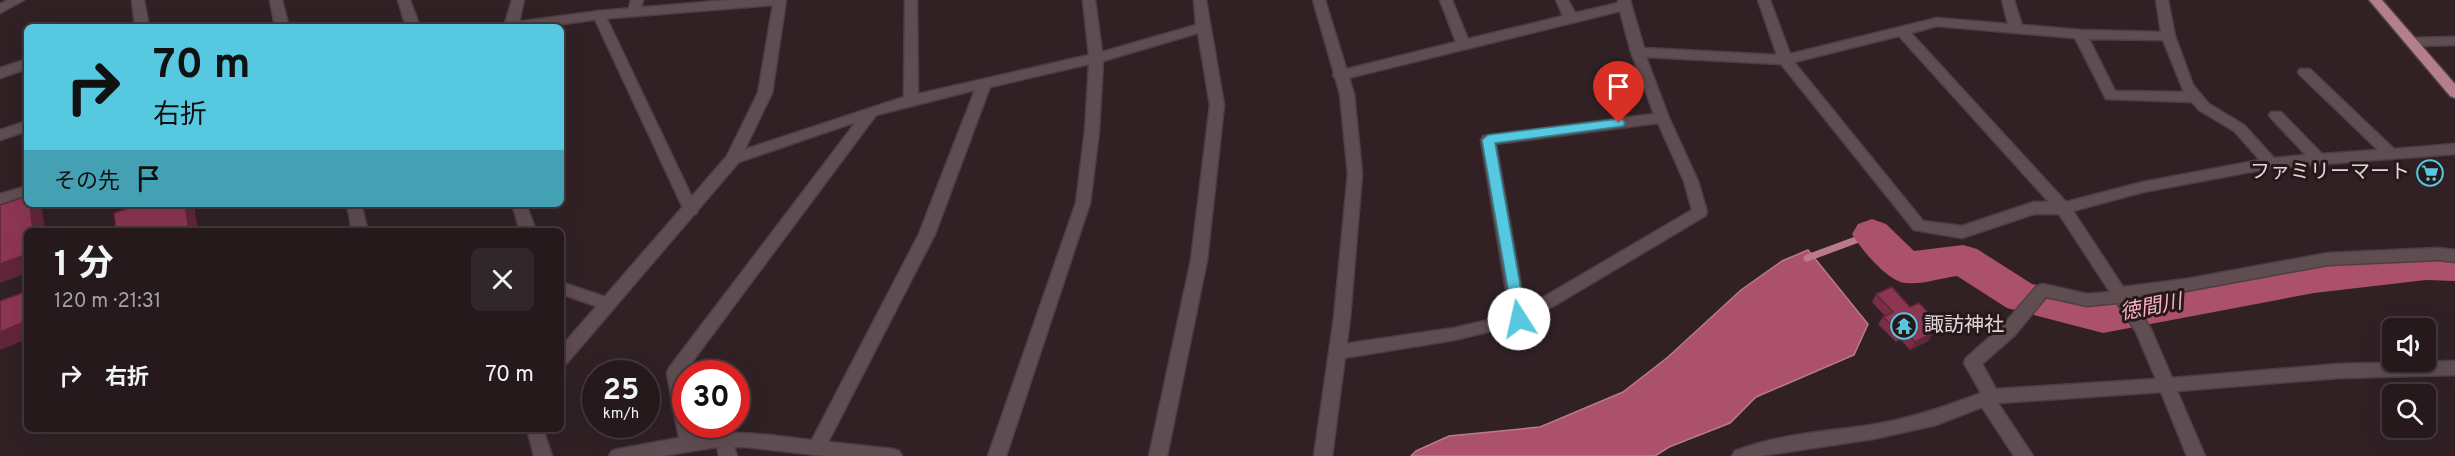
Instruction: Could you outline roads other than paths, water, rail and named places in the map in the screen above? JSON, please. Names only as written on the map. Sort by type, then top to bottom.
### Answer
[{"type":"main road","points":[[2375,0],[2455,93]]},
{"type":"street","points":[[0,9],[18,0]]},
{"type":"street","points":[[138,0],[141,24]]},
{"type":"street","points":[[276,0],[281,24]]},
{"type":"street","points":[[404,0],[412,24]]},
{"type":"street","points":[[511,24],[518,0]]},
{"type":"street","points":[[532,24],[599,15],[635,6],[779,0],[765,93],[733,159],[564,355]]},
{"type":"street","points":[[911,0],[911,100]]},
{"type":"street","points":[[997,456],[1083,203],[1092,131],[1096,58],[1089,0]]},
{"type":"street","points":[[1158,456],[1199,260],[1215,117],[1216,105],[1200,0]]},
{"type":"street","points":[[1319,0],[1347,94],[1355,174],[1337,351],[1323,456]]},
{"type":"street","points":[[1446,0],[1464,45]]},
{"type":"street","points":[[1562,0],[1571,19]]},
{"type":"street","points":[[1764,0],[1785,60],[1919,226],[1962,232],[2034,208],[2063,208],[2143,187],[2271,163],[2455,149]]},
{"type":"street","points":[[2008,0],[2016,28]]},
{"type":"street","points":[[2162,0],[2168,36],[2187,87],[2204,107],[2239,128],[2271,163]]},
{"type":"street","points":[[1337,351],[1454,334],[1519,319],[1700,212],[1691,181],[1662,118],[1638,52],[1625,3],[1571,19],[1340,75]]},
{"type":"street","points":[[599,15],[691,210]]},
{"type":"street","points":[[1638,52],[1785,60],[1937,22],[2080,34],[2168,36]]},
{"type":"street","points":[[733,159],[911,100],[1096,58],[1203,27]]},
{"type":"street","points":[[1901,30],[2063,208],[2143,329],[2196,456]]},
{"type":"street","points":[[2080,34],[2111,96],[2195,97]]},
{"type":"street","points":[[2410,42],[2455,41]]},
{"type":"street","points":[[0,73],[24,65]]},
{"type":"street","points":[[2305,72],[2391,154]]},
{"type":"street","points":[[816,448],[927,234],[985,83]]},
{"type":"street","points":[[689,444],[675,374],[871,112]]},
{"type":"street","points":[[2276,114],[2318,159]]},
{"type":"street","points":[[1519,319],[1488,140],[1662,118]]},
{"type":"street","points":[[0,135],[24,127]]},
{"type":"street","points":[[0,200],[24,192]]},
{"type":"street","points":[[355,207],[359,228]]},
{"type":"street","points":[[520,207],[527,228]]},
{"type":"street","points":[[2024,456],[1972,363],[2034,302],[2043,290],[2087,300],[2110,299],[2328,259],[2438,254],[2455,256]]},
{"type":"street","points":[[564,289],[608,304]]},
{"type":"street","points":[[1741,456],[1764,447],[1808,449],[1936,418],[1989,397],[2339,371],[2455,368]]},
{"type":"street","points":[[536,432],[543,456]]},
{"type":"street","points":[[618,456],[689,444],[726,448],[746,440],[893,456]]},
{"type":"waterway","points":[[1807,258],[1872,234]]},
{"type":"waterway","name":"徳間川","points":[[1872,234],[1906,268],[1963,260],[2021,297],[2103,317],[2314,277],[2426,265],[2455,266]]},
{"type":"place","name":"ファミリーマート","points":[[2430,173]]},
{"type":"place","name":"諏訪神社","points":[[1904,326]]}]
